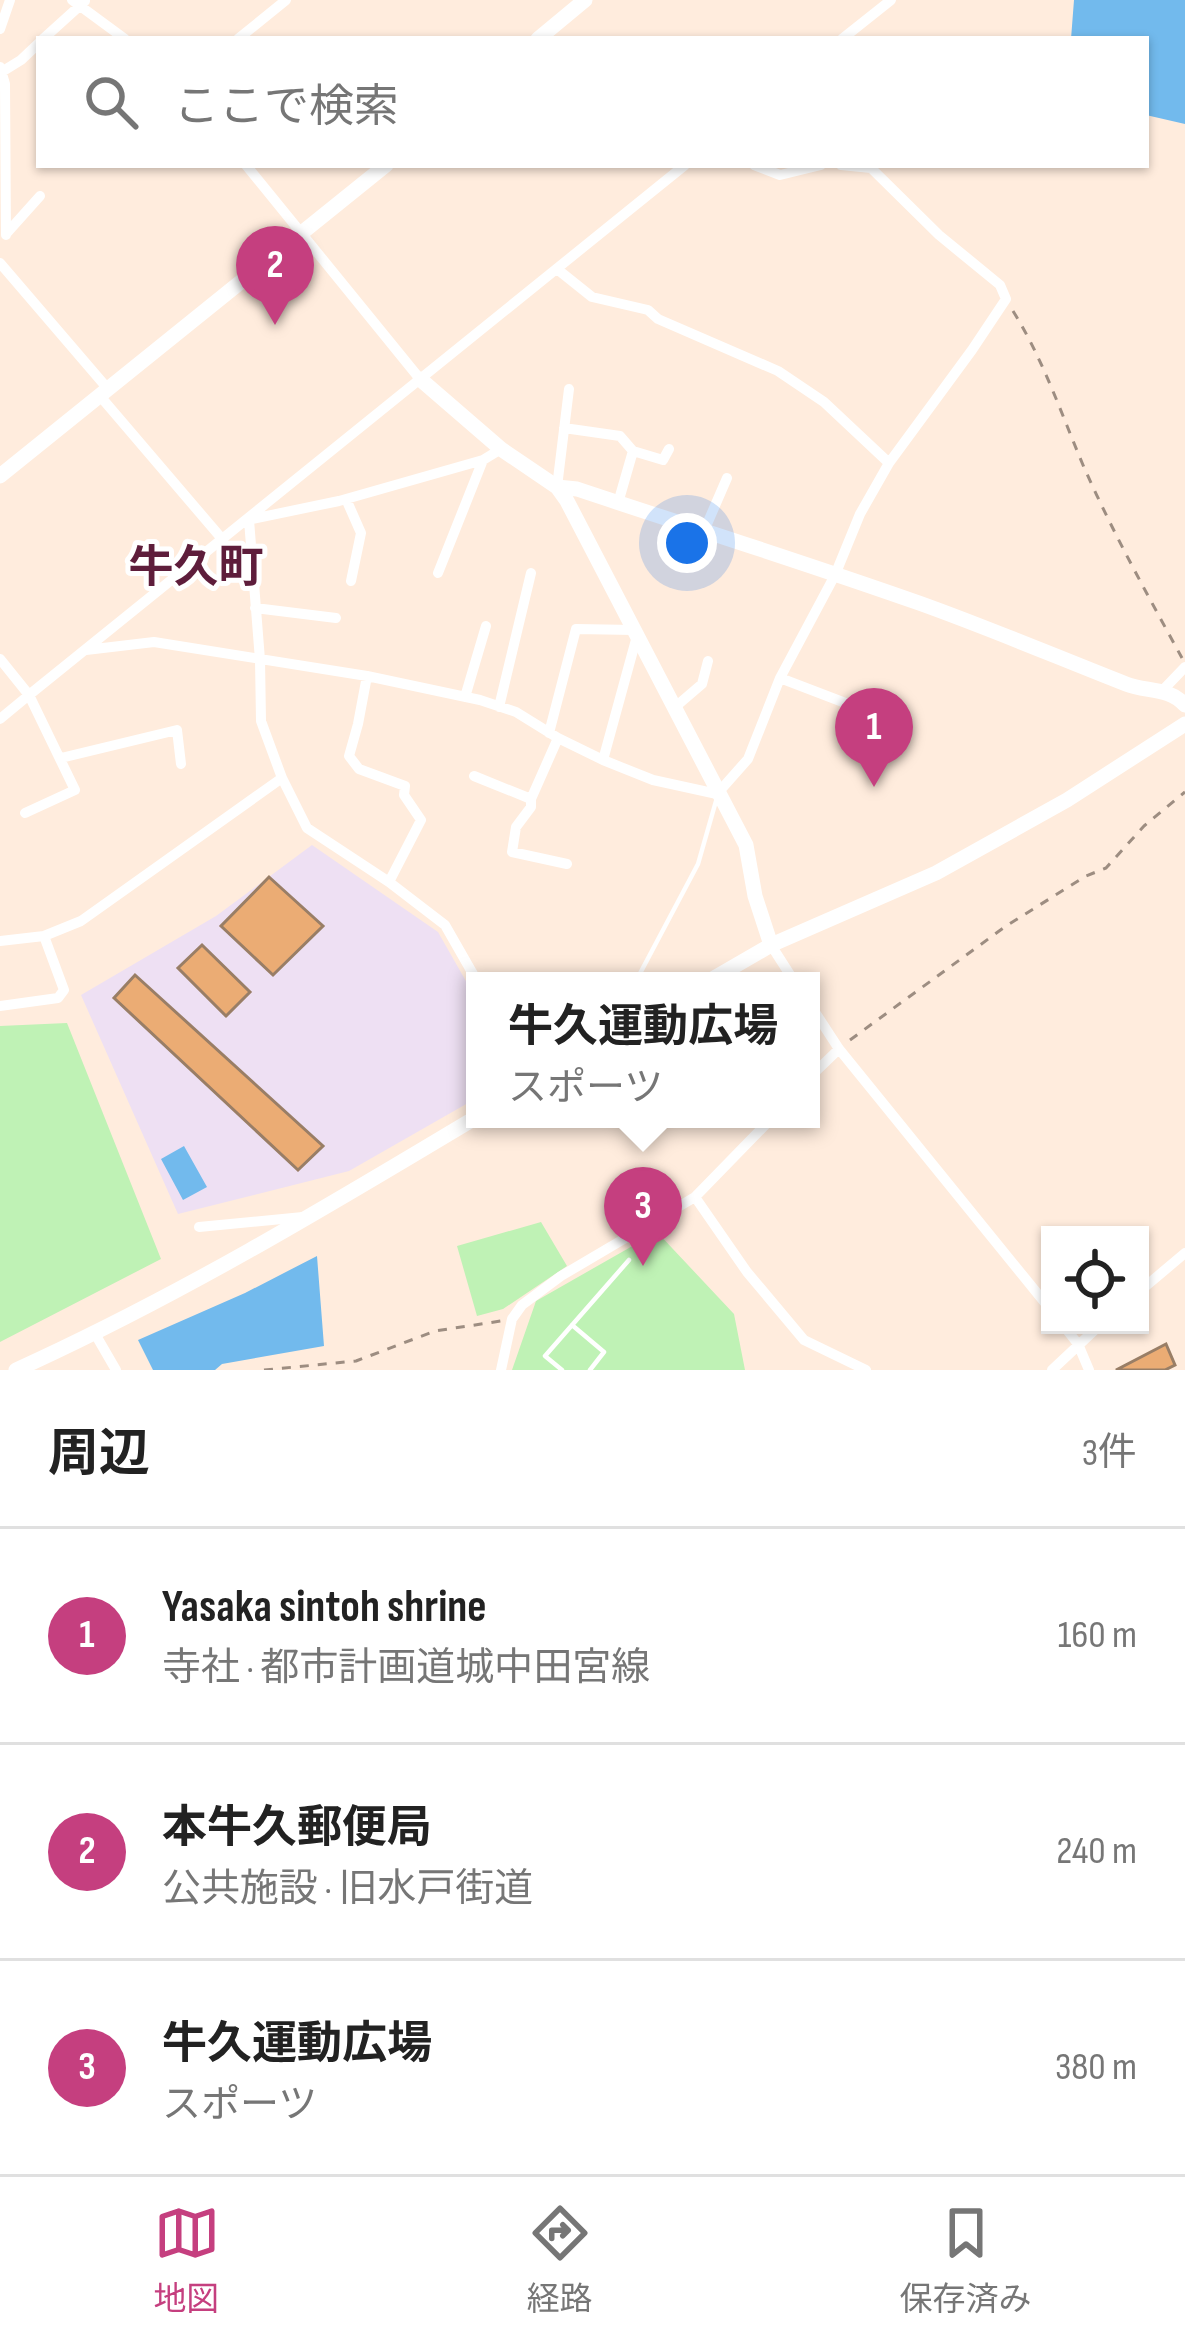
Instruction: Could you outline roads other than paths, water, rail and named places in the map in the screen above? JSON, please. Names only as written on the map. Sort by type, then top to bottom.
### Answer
[{"type":"street","points":[[0,29],[10,0]]},
{"type":"street","points":[[242,36],[286,0]]},
{"type":"street","points":[[542,36],[585,0]]},
{"type":"street","points":[[846,36],[891,0]]},
{"type":"street","points":[[46,36],[79,1],[121,36]]},
{"type":"street","points":[[3,237],[5,84],[0,70],[36,46]]},
{"type":"street","points":[[248,168],[420,379],[501,449],[557,487],[746,845],[755,896],[771,945],[788,972]]},
{"type":"street","points":[[0,476],[382,168]]},
{"type":"street","points":[[0,719],[681,168]]},
{"type":"street","points":[[762,168],[780,175],[809,168]]},
{"type":"street","points":[[717,794],[748,759],[780,678],[889,464],[1006,299],[1000,284],[939,235],[871,168]]},
{"type":"street","points":[[3,237],[40,196]]},
{"type":"street","points":[[0,263],[223,541]]},
{"type":"street","points":[[557,268],[592,297],[648,310],[658,319],[778,371],[824,402],[889,464]]},
{"type":"street","points":[[557,487],[569,389]]},
{"type":"street","points":[[564,428],[620,436],[633,451],[663,460],[669,449]]},
{"type":"street","points":[[249,520],[346,499],[483,460],[501,449]]},
{"type":"street","points":[[618,502],[633,451]]},
{"type":"street","points":[[438,573],[483,460]]},
{"type":"street","points":[[704,531],[727,478]]},
{"type":"street","points":[[557,487],[577,489],[835,574],[1132,687],[1162,691],[1185,705]]},
{"type":"street","points":[[346,499],[361,532],[351,580]]},
{"type":"street","points":[[249,520],[261,721],[282,778],[307,828],[445,925],[472,972]]},
{"type":"street","points":[[500,706],[531,573]]},
{"type":"street","points":[[255,608],[336,618]]},
{"type":"street","points":[[465,697],[486,626]]},
{"type":"street","points":[[567,865],[512,852],[516,827],[531,807],[554,736],[577,629],[636,632]]},
{"type":"street","points":[[603,760],[636,632]]},
{"type":"street","points":[[86,650],[154,642],[367,676],[465,697],[516,712],[554,736],[653,780],[717,794]]},
{"type":"street","points":[[0,659],[29,695],[75,790],[25,813]]},
{"type":"street","points":[[674,708],[702,684],[708,661]]},
{"type":"street","points":[[1162,691],[1185,665]]},
{"type":"street","points":[[367,676],[349,756],[359,769],[405,786],[404,795],[422,820],[388,882]]},
{"type":"street","points":[[780,678],[848,704]]},
{"type":"street","points":[[724,972],[771,945],[937,873],[1067,800],[1185,724]]},
{"type":"street","points":[[61,758],[177,730],[182,764]]},
{"type":"street","points":[[474,776],[531,799]]},
{"type":"street","points":[[0,941],[44,936],[81,921],[282,778]]},
{"type":"street","points":[[0,1006],[58,998],[64,990],[44,936]]},
{"type":"street","points":[[820,1020],[1041,1298]]},
{"type":"street","points":[[820,1067],[838,1048]]},
{"type":"street","points":[[16,1370],[312,1216],[466,1123]]},
{"type":"street","points":[[501,1370],[512,1319],[522,1305],[561,1276],[695,1197],[762,1128]]},
{"type":"street","points":[[695,1197],[747,1272],[804,1340],[866,1370]]},
{"type":"street","points":[[199,1227],[312,1216]]},
{"type":"street","points":[[1149,1283],[1185,1253]]},
{"type":"street","points":[[94,1332],[116,1370]]},
{"type":"street","points":[[1070,1334],[1089,1370]]},
{"type":"street","points":[[1052,1370],[1090,1334]]},
{"type":"lane","points":[[641,972],[698,864],[717,794]]},
{"type":"lane","points":[[562,1370],[545,1356],[629,1260]]},
{"type":"lane","points":[[572,1325],[604,1352],[590,1370]]},
{"type":"water","points":[[1074,0],[1185,0],[1185,124],[1149,116],[1149,36],[1071,36]]},
{"type":"water","points":[[184,1146],[207,1187],[183,1200],[161,1159]]},
{"type":"water","points":[[317,1256],[324,1346],[222,1364],[215,1370],[153,1370],[138,1340]]},
{"type":"place","name":"本牛久郵便局","points":[[275,325]]},
{"type":"place","name":"Yasaka sintoh shrine","points":[[874,787]]},
{"type":"place","name":"牛久運動広場","points":[[643,1266]]},
{"type":"district","name":"牛久町","points":[[196,568]]}]
